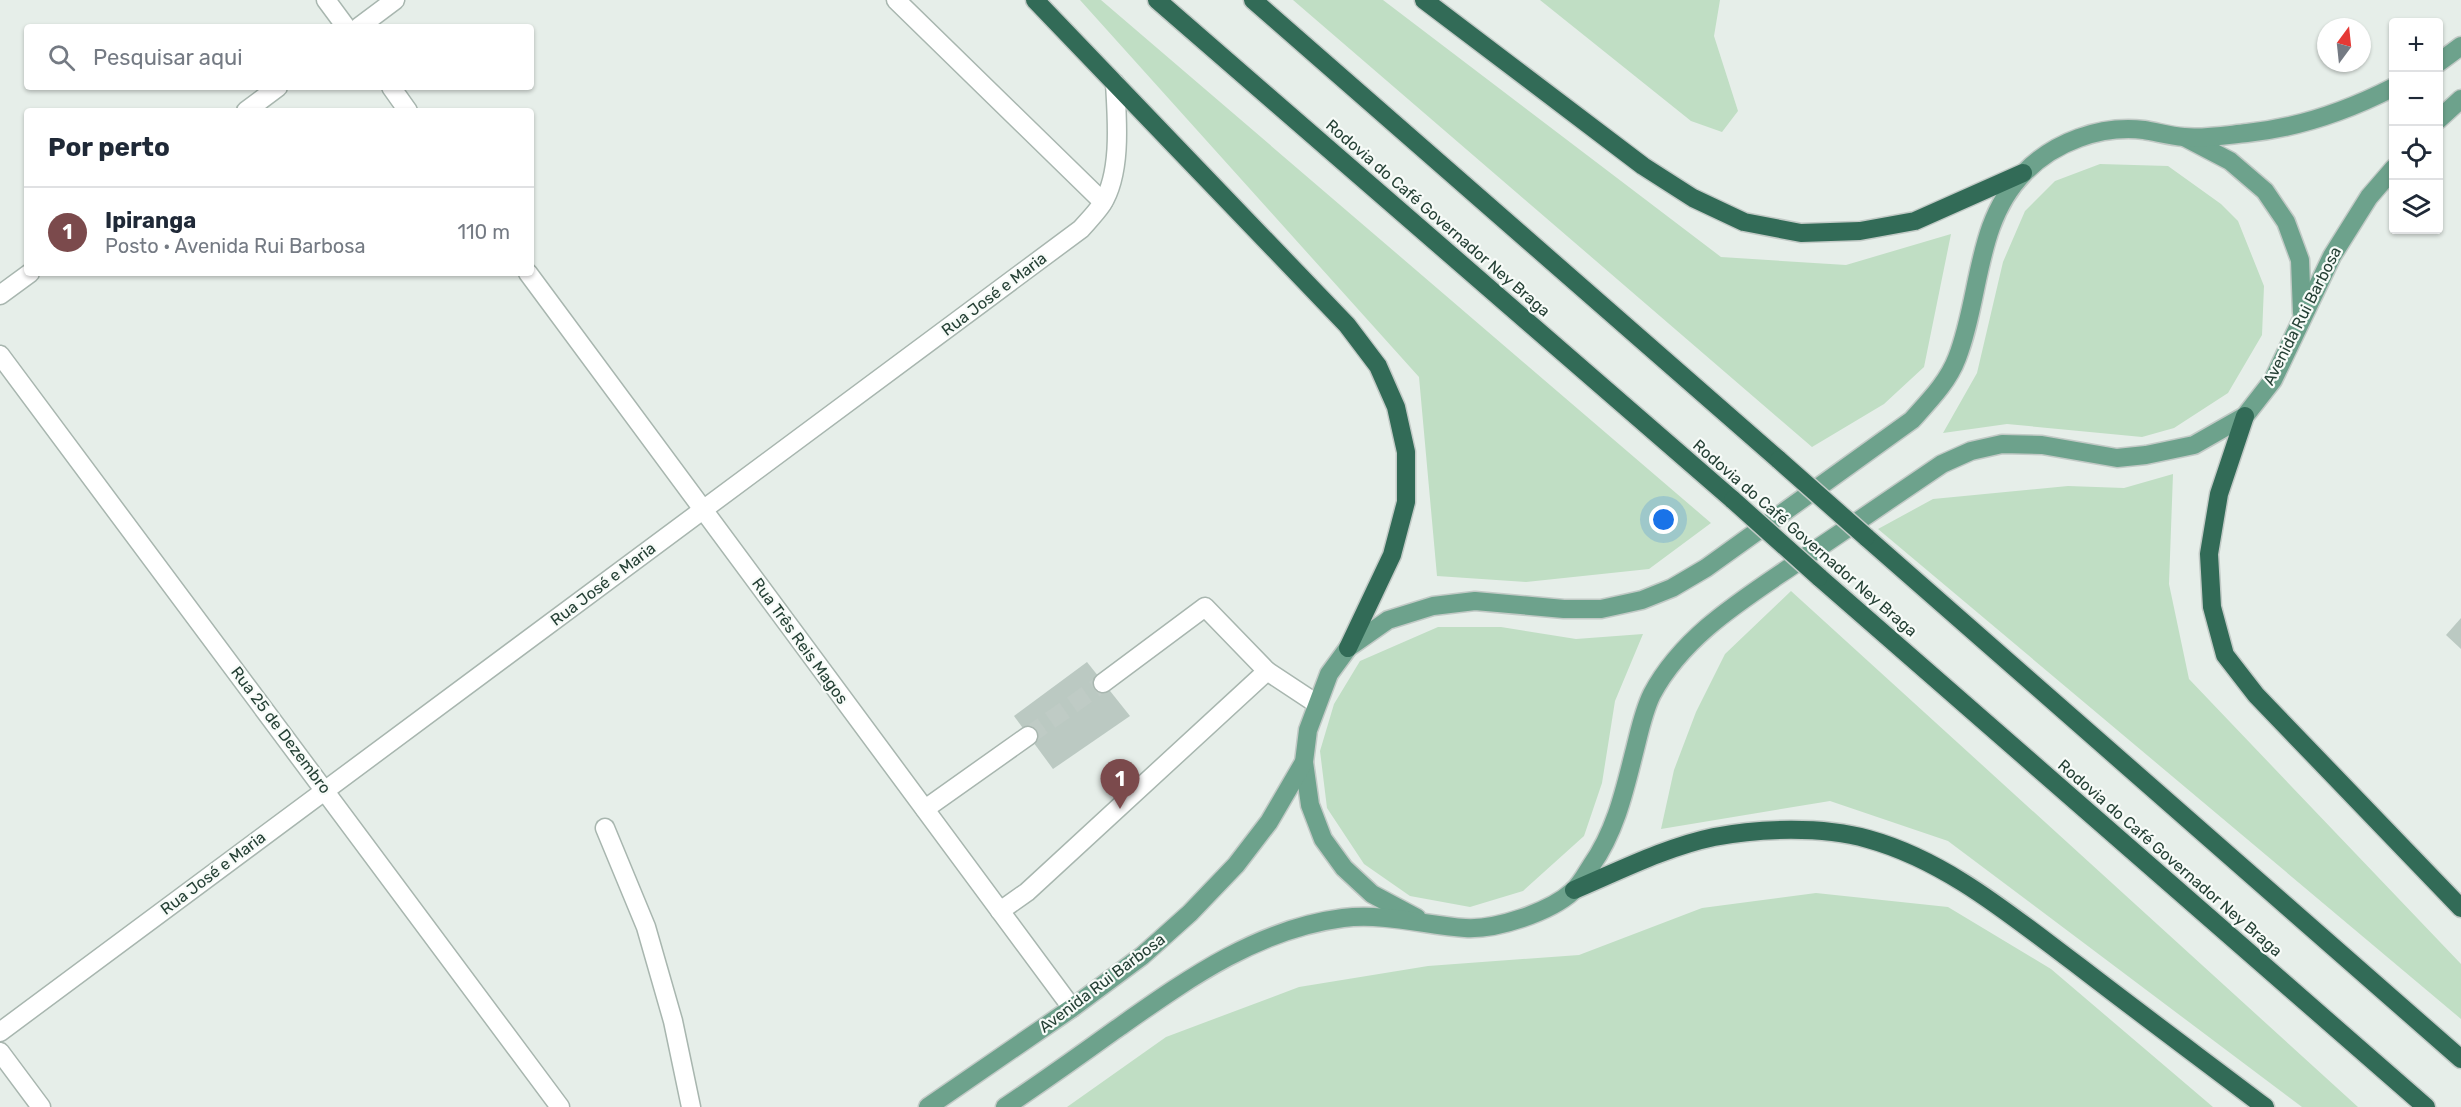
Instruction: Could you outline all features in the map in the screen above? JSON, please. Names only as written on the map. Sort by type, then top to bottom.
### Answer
[{"type":"highway","points":[[1035,0],[1347,325],[1378,366],[1396,407],[1406,452],[1406,502],[1392,555],[1348,648]]},
{"type":"highway","name":"Rodovia do Café Governador Ney Braga","points":[[1157,0],[1733,500],[2426,1107]]},
{"type":"highway","points":[[1253,0],[2461,1059]]},
{"type":"highway","points":[[1424,0],[1643,166],[1693,198],[1744,222],[1801,233],[1860,231],[1915,221],[2023,173]]},
{"type":"highway","points":[[2245,416],[2219,494],[2210,554],[2212,607],[2225,655],[2256,695],[2461,908]]},
{"type":"highway","points":[[1574,890],[1653,856],[1713,838],[1761,831],[1812,831],[1867,838],[1935,865],[1993,901],[2265,1107]]},
{"type":"main road","points":[[2443,60],[2461,46]]},
{"type":"main road","name":"Avenida Rui Barbosa","points":[[928,1107],[1072,1008],[1142,956],[1190,913],[1236,865],[1269,822],[1304,762],[1308,730],[1329,674],[1348,648],[1388,620],[1432,606],[1475,601],[1564,609],[1601,609],[1642,600],[1672,588],[1706,568],[1912,420],[1937,392],[1956,360],[1969,320],[1982,255],[1994,215],[2023,173],[2052,150],[2096,132],[2141,130],[2185,137],[2250,133],[2314,120],[2376,97],[2389,90]]},
{"type":"main road","points":[[2443,116],[2461,99]]},
{"type":"main road","points":[[2185,137],[2230,161],[2265,191],[2286,222],[2300,260],[2302,318]]},
{"type":"main road","name":"Avenida Rui Barbosa","points":[[1005,1107],[1177,986],[1216,962],[1257,942],[1301,926],[1346,917],[1424,921],[1468,928],[1511,922],[1546,909],[1574,890],[1603,850],[1621,806],[1640,728],[1651,696],[1672,663],[1695,637],[1732,608],[1942,464],[1971,451],[2002,444],[2042,445],[2117,458],[2146,455],[2194,445],[2245,416],[2273,380],[2332,256],[2369,197],[2389,174]]},
{"type":"main road","points":[[1304,762],[1313,813],[1323,839],[1344,868],[1372,894],[1424,921]]},
{"type":"street","points":[[326,0],[344,24]]},
{"type":"street","points":[[363,24],[395,0]]},
{"type":"street","points":[[896,0],[1103,202]]},
{"type":"street","name":"Rua José e Maria","points":[[0,1032],[1081,229],[1103,202],[1115,167],[1118,129],[1115,83]]},
{"type":"street","points":[[250,108],[274,90]]},
{"type":"street","points":[[393,90],[406,108]]},
{"type":"street","points":[[0,295],[26,276]]},
{"type":"street","name":"Rua Três Reis Magos","points":[[530,276],[1072,1008]]},
{"type":"street","name":"Rua 25 de Dezembro","points":[[0,355],[560,1107]]},
{"type":"street","points":[[1103,683],[1205,607],[1267,671],[1317,704]]},
{"type":"street","points":[[1000,910],[1027,892],[1267,671]]},
{"type":"street","points":[[925,809],[1028,735]]},
{"type":"street","points":[[605,828],[646,927],[673,1021],[692,1107]]},
{"type":"street","points":[[0,1053],[41,1107]]},
{"type":"green space","points":[[1080,0],[1101,0],[1711,523],[1649,569],[1526,582],[1437,576],[1419,377]]},
{"type":"green space","points":[[1293,0],[1383,0],[1721,257],[1846,265],[1951,234],[1924,367],[1884,404],[1812,447]]},
{"type":"green space","points":[[1540,0],[1720,0],[1714,36],[1738,111],[1722,132],[1691,121]]},
{"type":"green space","points":[[2100,164],[2168,166],[2221,204],[2238,221],[2264,286],[2262,335],[2228,393],[2174,428],[2142,437],[2007,424],[1943,433],[1977,373],[2003,262],[2025,211],[2055,181]]},
{"type":"green space","points":[[2173,474],[2169,584],[2189,679],[2461,964],[2461,1019],[1878,529],[1933,499],[2068,486],[2124,488]]},
{"type":"green space","points":[[1791,591],[2358,1107],[2302,1107],[1948,841],[1830,801],[1661,829],[1674,770],[1696,712],[1725,654]]},
{"type":"green space","points":[[1438,627],[1501,627],[1576,639],[1643,634],[1615,701],[1602,783],[1584,836],[1523,891],[1470,907],[1410,896],[1364,864],[1327,808],[1320,751],[1334,704],[1360,661]]},
{"type":"green space","points":[[1816,893],[1948,907],[2051,969],[2213,1107],[1067,1107],[1166,1037],[1299,987],[1428,966],[1579,955],[1702,908]]},
{"type":"building","points":[[2461,618],[2461,649],[2446,635]]},
{"type":"building","points":[[1087,662],[1130,716],[1053,769],[1014,716]]},
{"type":"tunnel","points":[[1028,736],[1103,683]]},
{"type":"place","name":"Ipiranga","points":[[1120,809]]}]
